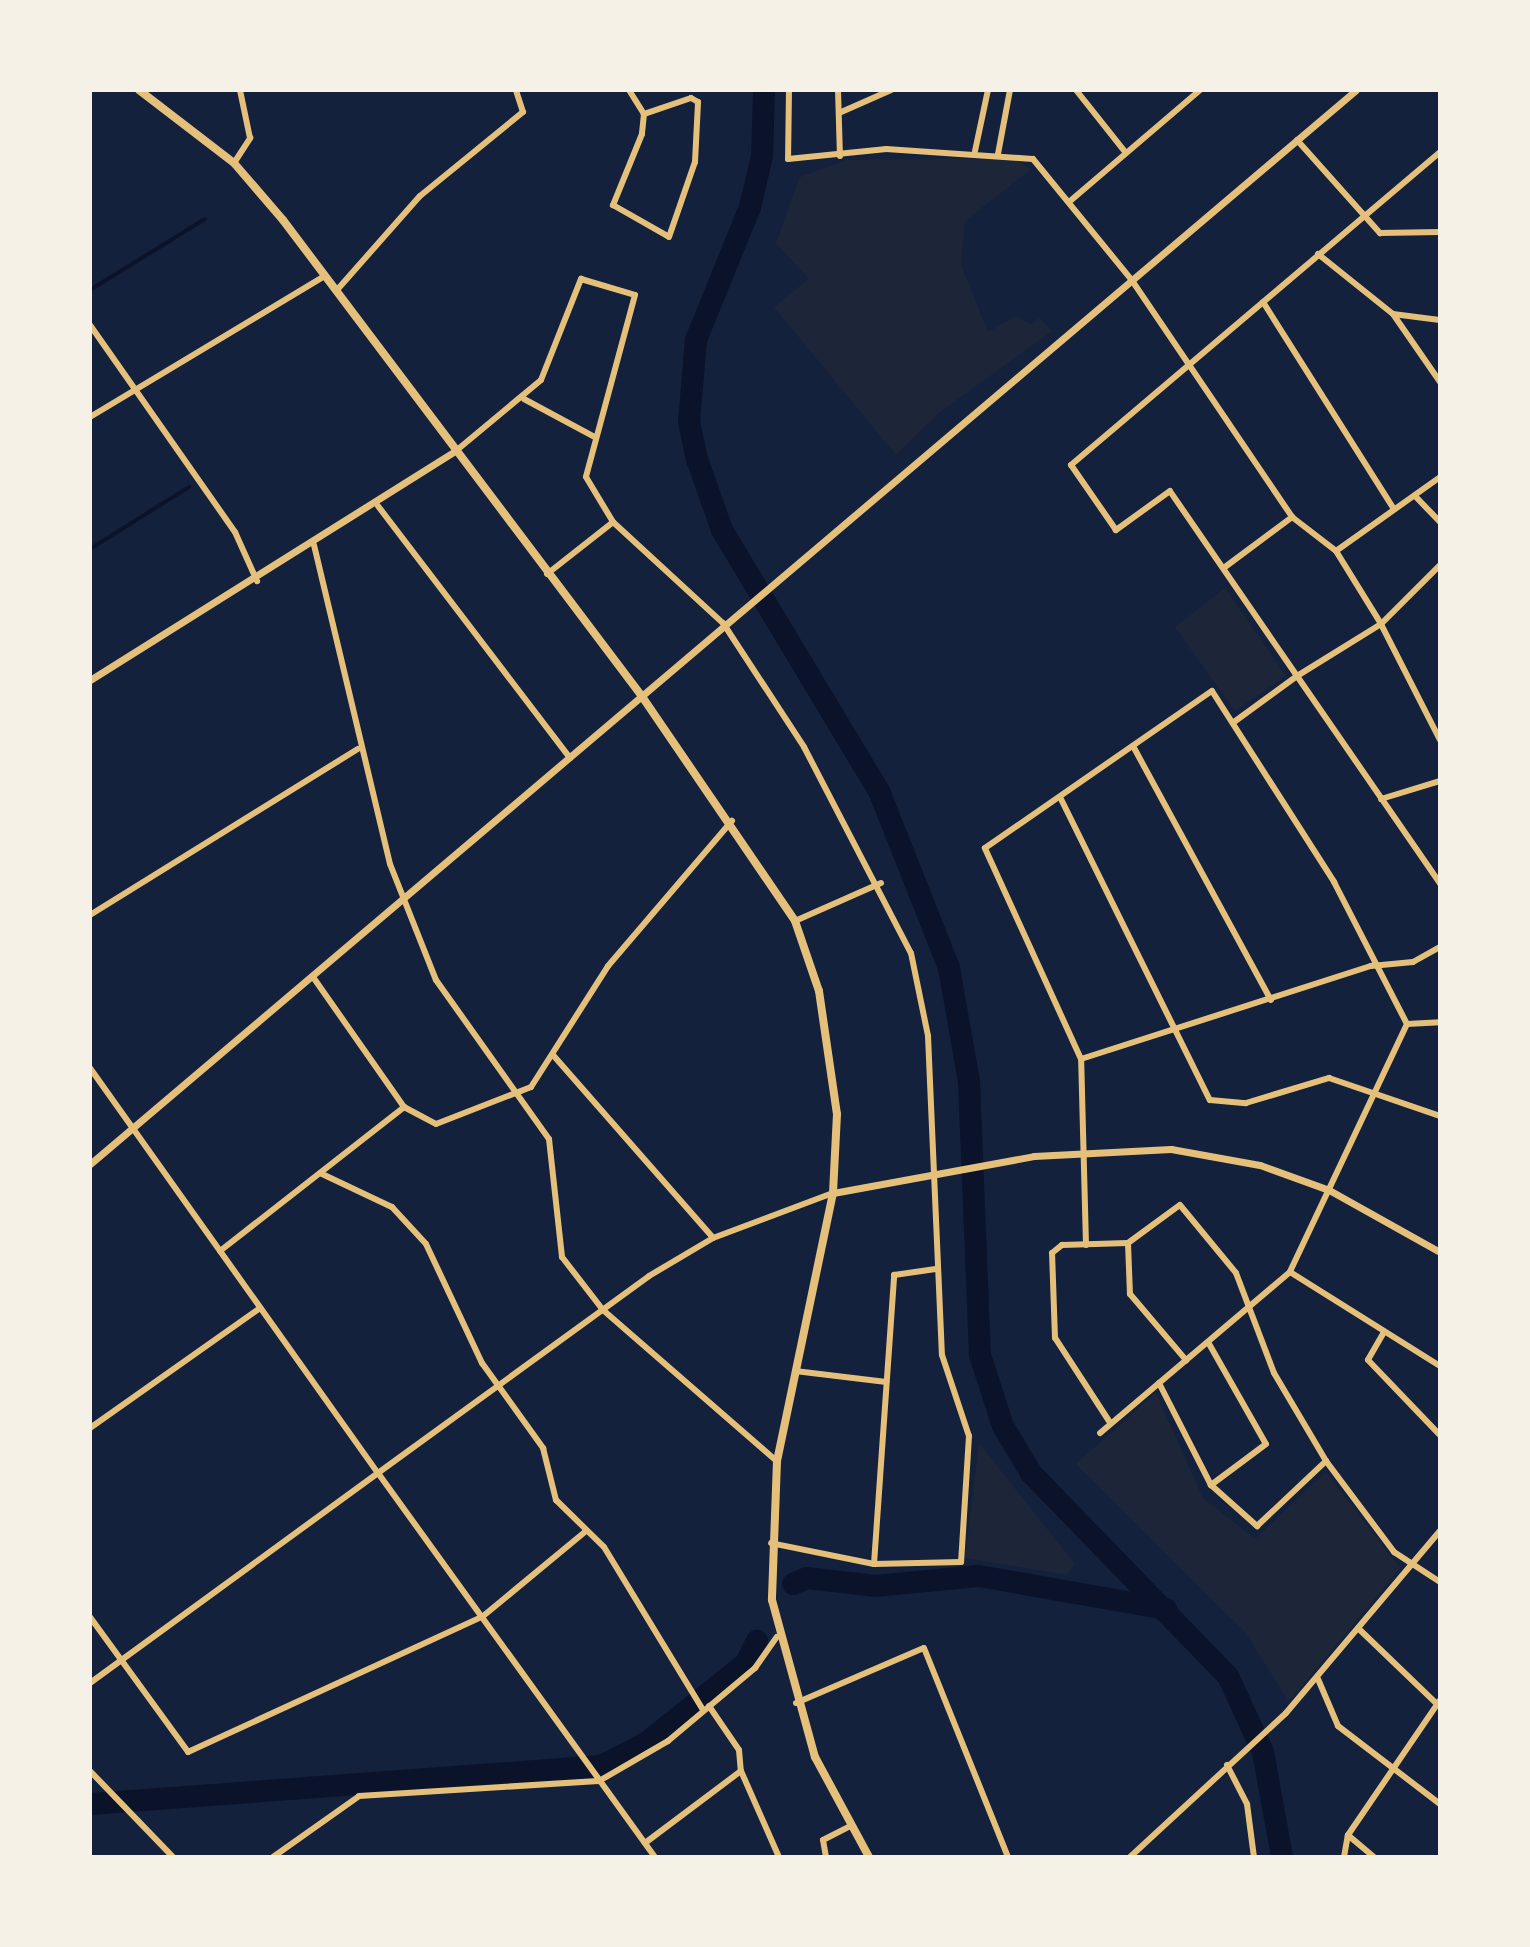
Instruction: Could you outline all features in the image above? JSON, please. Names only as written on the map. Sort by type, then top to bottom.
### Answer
[{"type":"main road","points":[[139,90],[152,93],[234,163],[337,290],[547,574],[641,695],[732,821],[795,921],[819,991],[835,1078],[833,1193],[777,1461],[771,1543],[777,1637],[796,1703],[851,1826],[869,1857]]},
{"type":"street","points":[[234,163],[250,138],[240,90]]},
{"type":"street","points":[[337,290],[420,196],[523,112],[516,90]]},
{"type":"street","points":[[629,90],[644,114]]},
{"type":"street","points":[[789,90],[788,159],[975,151],[1033,159],[1131,279],[1191,363],[1292,517],[1336,551],[1381,624],[1440,740]]},
{"type":"street","points":[[838,90],[840,156]]},
{"type":"street","points":[[839,113],[891,90]]},
{"type":"street","points":[[975,151],[988,90]]},
{"type":"street","points":[[998,154],[1010,90]]},
{"type":"street","points":[[1076,90],[1126,153]]},
{"type":"street","points":[[1183,90],[1190,98]]},
{"type":"street","points":[[1069,202],[1200,90]]},
{"type":"street","points":[[90,1164],[570,758],[723,623],[777,581],[1356,90]]},
{"type":"street","points":[[691,98],[698,102],[695,162],[669,237],[613,205],[644,114],[691,98]]},
{"type":"street","points":[[1297,140],[1380,233],[1440,232]]},
{"type":"street","points":[[1440,152],[1071,465],[1116,530],[1170,491],[1440,883]]},
{"type":"street","points":[[1318,254],[1393,314],[1440,382]]},
{"type":"street","points":[[90,417],[325,276]]},
{"type":"street","points":[[90,680],[378,506],[524,399],[549,369],[581,279],[635,295],[584,470],[613,522],[723,623],[881,883],[911,953],[928,1036],[931,1176],[942,1355],[969,1436],[961,1562],[874,1564],[771,1543]]},
{"type":"street","points":[[1263,302],[1394,509]]},
{"type":"street","points":[[1393,314],[1440,320]]},
{"type":"street","points":[[90,325],[235,532],[257,581]]},
{"type":"street","points":[[524,399],[595,437]]},
{"type":"street","points":[[1336,551],[1440,477]]},
{"type":"street","points":[[1415,496],[1440,522]]},
{"type":"street","points":[[378,506],[570,758]]},
{"type":"street","points":[[1225,567],[1292,517]]},
{"type":"street","points":[[547,574],[613,522]]},
{"type":"street","points":[[314,545],[358,749],[405,897],[436,980],[522,1092],[554,1155],[562,1257],[603,1310],[777,1461]]},
{"type":"street","points":[[1234,722],[1297,676],[1381,624],[1440,565]]},
{"type":"street","points":[[1086,1245],[1087,1151],[1081,1059],[985,848],[1212,691],[1334,882],[1371,966],[1407,1024]]},
{"type":"street","points":[[1133,746],[1271,1000]]},
{"type":"street","points":[[90,915],[358,749]]},
{"type":"street","points":[[1381,799],[1440,781]]},
{"type":"street","points":[[1060,797],[1210,1100],[1246,1103],[1329,1078],[1440,1116]]},
{"type":"street","points":[[313,977],[404,1107],[436,1124],[522,1092],[553,1055],[608,966],[732,821]]},
{"type":"street","points":[[795,921],[881,883]]},
{"type":"street","points":[[1081,1059],[1175,1026],[1271,1000],[1371,966],[1413,962],[1440,947]]},
{"type":"street","points":[[1407,1024],[1440,1022]]},
{"type":"street","points":[[1100,1433],[1109,1421],[1250,1311],[1290,1272],[1407,1024]]},
{"type":"street","points":[[553,1055],[713,1238]]},
{"type":"street","points":[[90,1068],[655,1857]]},
{"type":"street","points":[[220,1251],[404,1107]]},
{"type":"street","points":[[90,1683],[603,1310],[713,1238],[833,1193],[996,1163],[1087,1151],[1217,1156],[1329,1190],[1440,1252]]},
{"type":"street","points":[[320,1173],[392,1207],[426,1244],[498,1385],[543,1448],[556,1500],[625,1578],[690,1694],[739,1750],[741,1771],[779,1857]]},
{"type":"street","points":[[1109,1421],[1055,1338],[1052,1253],[1062,1245],[1128,1243],[1180,1205],[1236,1273],[1274,1373],[1326,1461],[1412,1565],[1440,1582]]},
{"type":"street","points":[[1128,1243],[1130,1294],[1186,1360]]},
{"type":"street","points":[[874,1564],[894,1275],[936,1269]]},
{"type":"street","points":[[1290,1272],[1440,1366]]},
{"type":"street","points":[[90,1428],[260,1308]]},
{"type":"street","points":[[1384,1332],[1368,1360],[1440,1435]]},
{"type":"street","points":[[1208,1342],[1266,1444],[1211,1485]]},
{"type":"street","points":[[795,1371],[886,1382]]},
{"type":"street","points":[[1159,1383],[1211,1485],[1257,1526],[1326,1461]]},
{"type":"street","points":[[90,1617],[188,1752],[482,1617],[586,1531]]},
{"type":"street","points":[[1130,1857],[1318,1679],[1440,1531]]},
{"type":"street","points":[[1344,1857],[1348,1835],[1390,1765],[1439,1703],[1360,1630]]},
{"type":"street","points":[[273,1857],[359,1796],[599,1780],[658,1748],[755,1668],[777,1637]]},
{"type":"street","points":[[796,1703],[924,1648],[1008,1857]]},
{"type":"street","points":[[1318,1679],[1338,1726],[1440,1804]]},
{"type":"street","points":[[1227,1765],[1247,1804],[1254,1857]]},
{"type":"street","points":[[90,1771],[173,1857]]},
{"type":"street","points":[[645,1843],[741,1771]]},
{"type":"street","points":[[826,1857],[823,1840],[851,1826]]},
{"type":"street","points":[[1348,1835],[1374,1857]]},
{"type":"shaded area","points":[[1019,158],[1030,170],[965,221],[961,265],[988,332],[1016,316],[1031,325],[1039,318],[1052,331],[940,412],[896,455],[774,307],[809,279],[776,243],[800,177],[846,160]]},
{"type":"shaded area","points":[[1225,588],[1286,676],[1235,711],[1175,627]]},
{"type":"shaded area","points":[[1156,1393],[1203,1498],[1255,1539],[1326,1472],[1400,1568],[1289,1702],[1245,1632],[1076,1464]]},
{"type":"shaded area","points":[[979,1443],[1075,1564],[1067,1575],[965,1558]]},
{"type":"waterway","points":[[764,90],[762,156],[750,207],[696,340],[689,422],[697,459],[722,530],[879,791],[949,968],[969,1082],[980,1355],[1003,1426],[1031,1473],[1228,1676],[1263,1752],[1282,1857]]},
{"type":"waterway","points":[[90,290],[205,219]]},
{"type":"waterway","points":[[90,549],[189,487]]},
{"type":"waterway","points":[[793,1584],[807,1578],[875,1586],[979,1576],[1166,1609]]},
{"type":"waterway","points":[[90,1804],[601,1766],[646,1743],[746,1663],[757,1640]]}]
